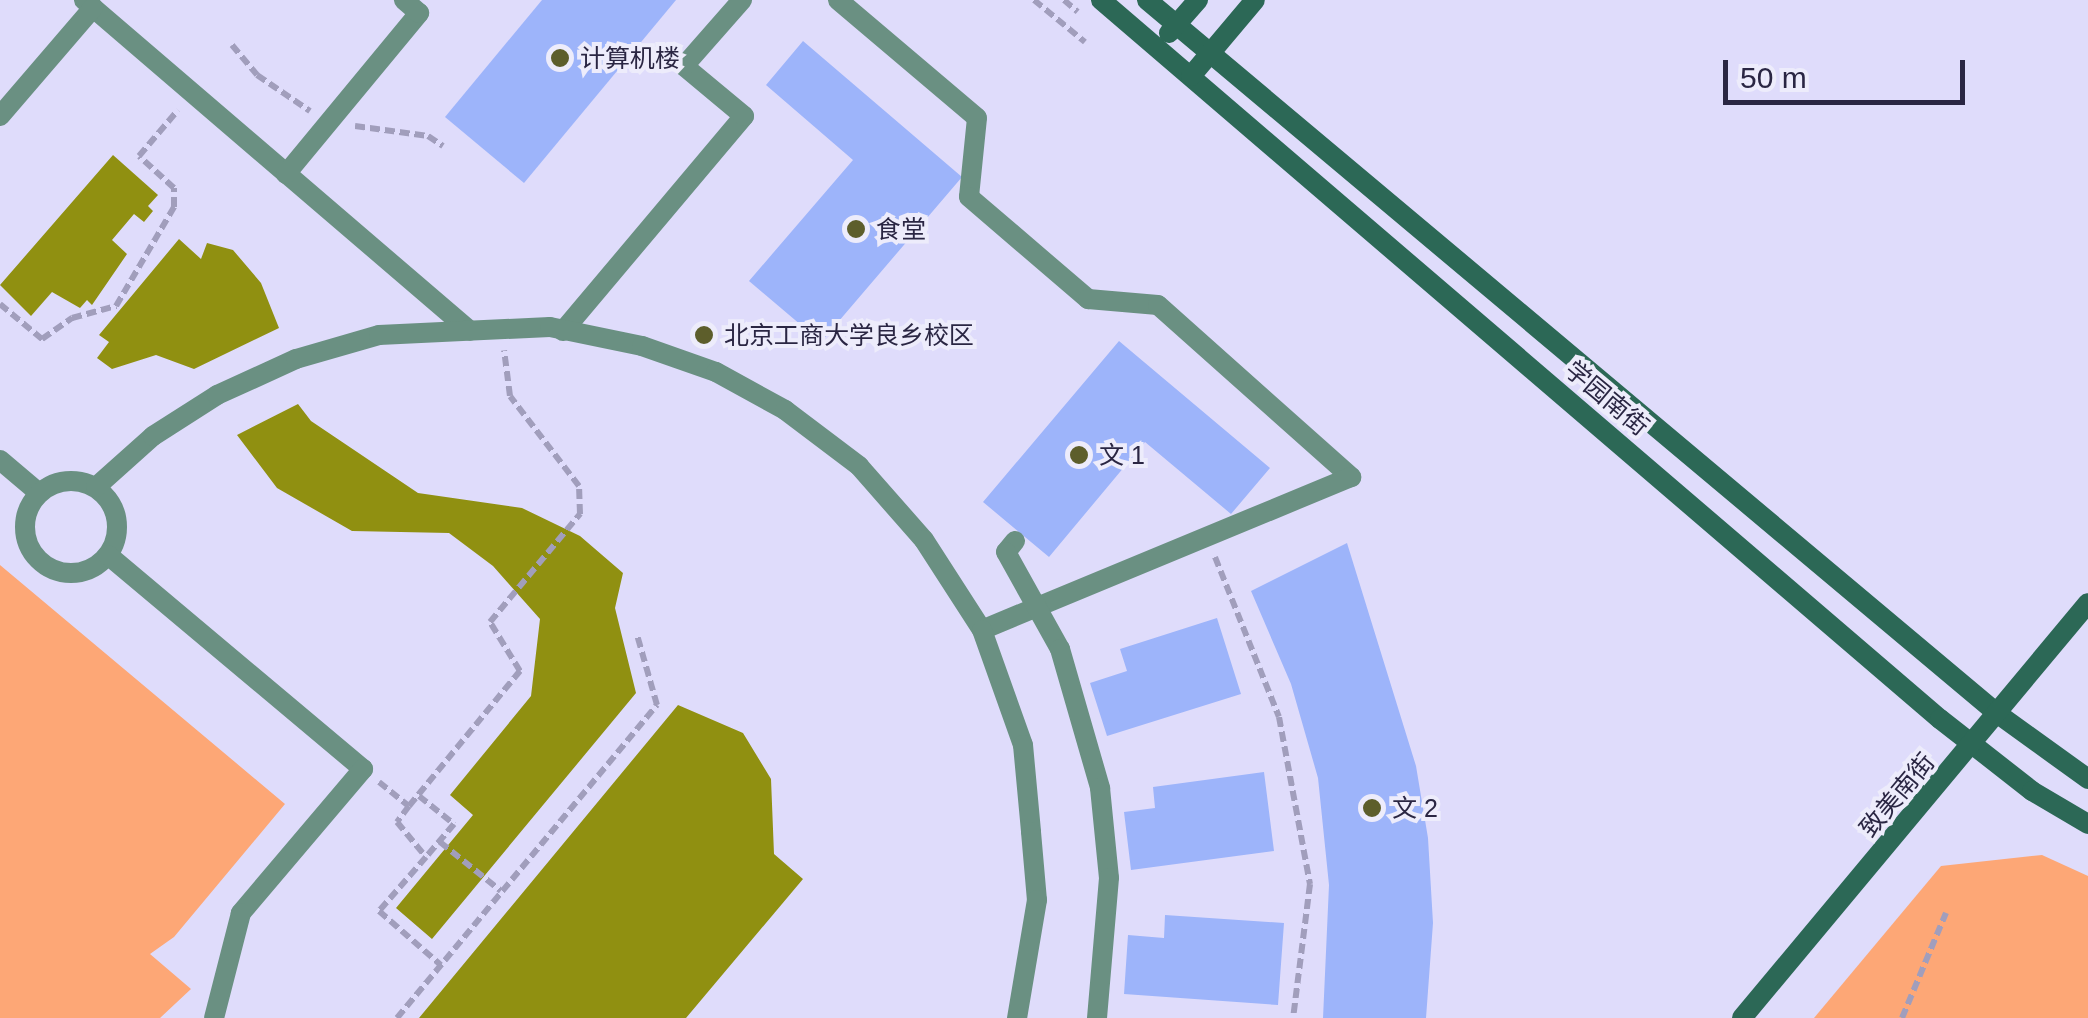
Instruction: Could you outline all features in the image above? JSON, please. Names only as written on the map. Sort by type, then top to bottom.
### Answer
[{"type":"street","points":[[286,174],[419,13],[404,0]]},
{"type":"street","points":[[563,330],[744,116],[684,66],[742,0]]},
{"type":"street","points":[[838,0],[977,118],[970,197],[1088,299],[1158,306],[1351,477],[982,630]]},
{"type":"street","name":"学园南街","points":[[1101,0],[1973,744],[2088,824]]},
{"type":"street","name":"学园南街","points":[[1147,0],[1998,714],[2088,780]]},
{"type":"street","points":[[1156,46],[1198,0]]},
{"type":"street","points":[[1190,76],[1255,0]]},
{"type":"street","points":[[0,116],[88,4],[470,331]]},
{"type":"street","points":[[96,487],[153,436],[218,396],[296,359],[378,335],[563,330],[642,346],[716,372],[784,410],[858,466],[924,540],[982,630],[1023,745],[1032,832],[1037,900],[1017,1018]]},
{"type":"street","points":[[0,460],[39,493]]},
{"type":"street","points":[[67,480],[96,487],[116,511],[108,555],[83,572],[40,562],[25,535],[30,505],[39,493],[67,480]]},
{"type":"street","points":[[1016,541],[1006,552],[1060,648],[1100,788],[1109,878],[1098,1018]]},
{"type":"street","points":[[108,555],[362,769],[242,914],[214,1018]]},
{"type":"street","name":"致美南街","points":[[1742,1018],[2088,603]]},
{"type":"path","points":[[1034,0],[1084,42]]},
{"type":"path","points":[[0,304],[42,340],[72,318],[116,306],[174,208],[174,188],[139,156],[192,93]]},
{"type":"path","points":[[426,856],[397,822],[520,671],[490,622],[580,514],[579,486],[510,396],[502,329]]},
{"type":"path","points":[[1207,537],[1278,717],[1310,884],[1293,1018]]},
{"type":"path","points":[[396,1018],[657,705],[637,635]]},
{"type":"path","points":[[362,769],[409,806]]},
{"type":"path","points":[[419,796],[454,824],[442,844],[426,856],[379,911],[440,965]]},
{"type":"path","points":[[442,844],[502,891]]},
{"type":"path","points":[[1902,1018],[1946,913]]},
{"type":"shaded area","points":[[113,155],[158,195],[148,206],[153,211],[144,222],[134,214],[112,240],[127,254],[92,305],[87,300],[80,308],[52,292],[31,316],[0,285]]},
{"type":"shaded area","points":[[179,239],[201,259],[207,243],[233,250],[261,283],[279,328],[194,369],[156,355],[112,369],[97,358],[109,342],[99,335]]},
{"type":"shaded area","points":[[298,404],[311,421],[418,493],[522,508],[580,536],[623,573],[615,608],[636,693],[432,939],[396,908],[473,815],[450,795],[531,696],[540,619],[493,566],[449,533],[352,531],[277,488],[237,435]]},
{"type":"shaded area","points":[[0,565],[285,804],[174,937],[150,954],[191,989],[160,1018],[0,1018]]},
{"type":"shaded area","points":[[678,705],[743,733],[771,779],[774,854],[803,879],[686,1018],[419,1018]]},
{"type":"shaded area","points":[[2042,855],[2088,876],[2088,1018],[1814,1018],[1941,866]]},
{"type":"building","name":"计算机楼","points":[[542,0],[676,0],[524,183],[445,117]]},
{"type":"building","name":"食堂","points":[[803,41],[962,177],[821,342],[749,281],[853,160],[766,85]]},
{"type":"building","name":"文 1","points":[[1119,341],[1270,468],[1231,514],[1145,442],[1049,557],[983,502]]},
{"type":"building","name":"文 2","points":[[1347,543],[1416,766],[1428,838],[1433,923],[1426,1018],[1323,1018],[1329,885],[1318,778],[1291,684],[1251,591]]},
{"type":"building","points":[[1217,618],[1241,694],[1107,736],[1090,683],[1127,671],[1120,649]]},
{"type":"building","points":[[1264,772],[1274,851],[1131,870],[1124,812],[1155,808],[1153,787]]},
{"type":"building","points":[[1165,915],[1284,923],[1278,1005],[1124,994],[1128,935],[1164,938]]},
{"type":"place","name":"计算机楼","points":[[560,58]]},
{"type":"place","name":"食堂","points":[[856,229]]},
{"type":"place","name":"北京工商大学良乡校区","points":[[704,335]]},
{"type":"place","name":"文 1","points":[[1079,455]]},
{"type":"place","name":"文 2","points":[[1372,808]]}]
